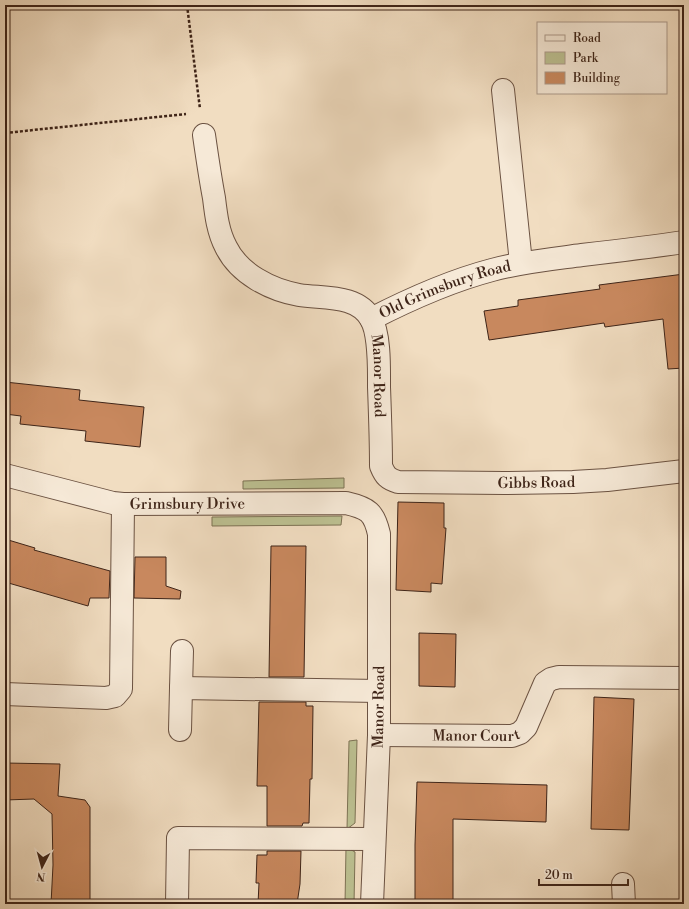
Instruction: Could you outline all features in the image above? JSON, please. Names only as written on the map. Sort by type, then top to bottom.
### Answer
[{"type":"street","points":[[503,90],[521,263]]},
{"type":"street","name":"Old Grimsbury Road","points":[[204,135],[218,227],[226,247],[236,264],[252,276],[283,291],[300,295],[336,298],[351,302],[363,310],[372,319],[401,304],[449,284],[491,270],[521,263],[684,242]]},
{"type":"street","name":"Manor Road","points":[[372,319],[378,354],[381,466],[389,480]]},
{"type":"street","name":"Gibbs Road","points":[[389,480],[398,482],[546,482],[607,480],[684,471]]},
{"type":"street","name":"Grimsbury Drive","points":[[5,475],[113,503],[346,503],[359,506],[370,512]]},
{"type":"street","points":[[5,694],[106,698],[115,696],[121,689],[123,504]]},
{"type":"street","name":"Manor Road","points":[[370,512],[376,521],[379,534],[379,735],[372,904]]},
{"type":"street","points":[[180,730],[182,651]]},
{"type":"street","name":"Manor Court","points":[[379,735],[512,736],[520,733],[526,727],[545,683],[551,678],[684,678]]},
{"type":"street","points":[[181,688],[379,691]]},
{"type":"street","points":[[177,904],[178,838],[374,839]]},
{"type":"path","points":[[187,5],[204,135]]},
{"type":"path","points":[[5,134],[201,113]]},
{"type":"green space","points":[[344,478],[344,488],[243,489],[243,481]]},
{"type":"green space","points":[[342,516],[341,525],[212,526],[212,517]]},
{"type":"green space","points":[[357,740],[355,823],[347,829],[349,741]]},
{"type":"green space","points":[[346,847],[355,852],[354,904],[345,904]]},
{"type":"building","points":[[684,274],[684,368],[668,369],[663,319],[605,327],[604,323],[489,340],[484,311],[518,306],[518,300],[600,289],[599,285]]},
{"type":"building","points":[[5,382],[80,390],[79,400],[144,407],[140,447],[85,441],[86,431],[20,424],[21,416],[5,414]]},
{"type":"building","points":[[398,502],[444,503],[444,528],[446,528],[442,584],[431,583],[431,592],[396,590]]},
{"type":"building","points":[[5,539],[35,548],[34,550],[110,571],[109,598],[90,598],[88,606],[5,582]]},
{"type":"building","points":[[271,546],[306,546],[304,677],[269,677]]},
{"type":"building","points":[[135,557],[166,557],[166,586],[181,591],[180,599],[134,598]]},
{"type":"building","points":[[419,633],[456,634],[455,687],[419,686]]},
{"type":"building","points":[[594,697],[634,699],[629,830],[591,829]]},
{"type":"building","points":[[259,702],[306,702],[306,706],[313,706],[312,779],[310,779],[309,823],[303,823],[302,826],[267,826],[267,786],[257,786]]},
{"type":"building","points":[[5,763],[60,764],[58,796],[85,800],[90,807],[90,904],[51,904],[53,865],[52,814],[34,799],[5,800]]},
{"type":"building","points":[[417,782],[547,785],[546,822],[453,819],[453,904],[415,904]]},
{"type":"building","points":[[267,851],[301,851],[300,884],[297,904],[258,904],[259,883],[256,883],[257,855],[267,855]]}]
